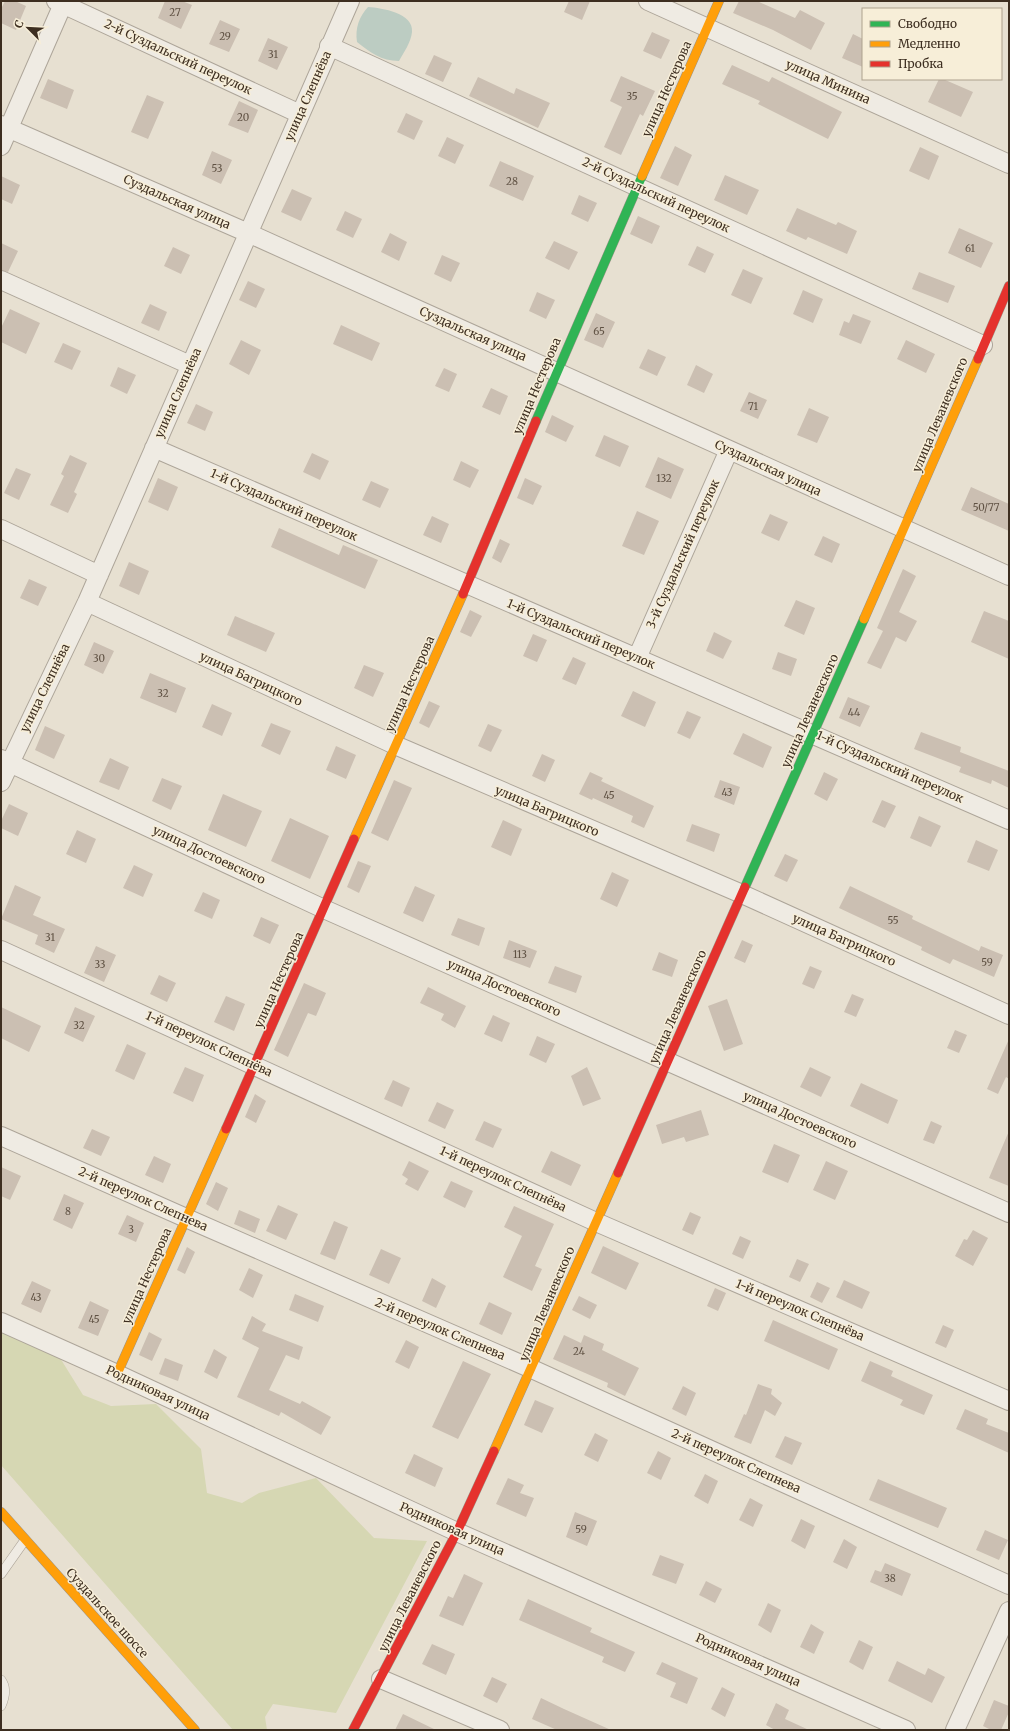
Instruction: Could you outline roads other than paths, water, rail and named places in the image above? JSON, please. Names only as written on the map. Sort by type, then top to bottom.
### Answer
[{"type":"street","name":"улица Слепнёва","points":[[1,782],[5,761],[87,602],[350,1]]},
{"type":"street","name":"улица Минина","points":[[648,1],[1009,164]]},
{"type":"street","name":"улица Нестерова","points":[[117,1374],[467,585],[556,372],[719,1]]},
{"type":"street","name":"2-й Суздальский переулок","points":[[59,3],[300,114]]},
{"type":"street","points":[[1,146],[5,127],[59,3]]},
{"type":"street","name":"2-й Суздальский переулок","points":[[329,46],[983,345]]},
{"type":"street","name":"Суздальская улица","points":[[5,127],[248,233],[904,530],[1009,576]]},
{"type":"street","points":[[1,280],[190,365]]},
{"type":"street","name":"улица Леваневского","points":[[353,1730],[457,1532],[532,1368],[904,530],[1009,286]]},
{"type":"street","name":"1-й Суздальский переулок","points":[[154,448],[467,585],[813,733],[1009,820]]},
{"type":"street","name":"3-й Суздальский переулок","points":[[637,658],[729,450]]},
{"type":"street","points":[[1,529],[99,575]]},
{"type":"street","name":"улица Багрицкого","points":[[87,602],[395,745],[742,894],[1009,1015]]},
{"type":"street","name":"улица Достоевского","points":[[5,761],[324,909],[1009,1213]]},
{"type":"street","name":"1-й переулок Слепнёва","points":[[1,950],[596,1222],[1009,1401]]},
{"type":"street","name":"2-й переулок Слепнева","points":[[1,1136],[532,1368],[1009,1585]]},
{"type":"street","name":"Родниковая улица","points":[[1,1322],[117,1374],[457,1532],[906,1730]]},
{"type":"street","name":"Суздальское шоссе","points":[[1,1512],[195,1730]]},
{"type":"street","points":[[955,1730],[1009,1611]]},
{"type":"street","points":[[381,1679],[500,1730]]},
{"type":"lane","points":[[1,1574],[26,1540]]},
{"type":"lane","points":[[1,1680],[5,1693],[1,1706]]}]
